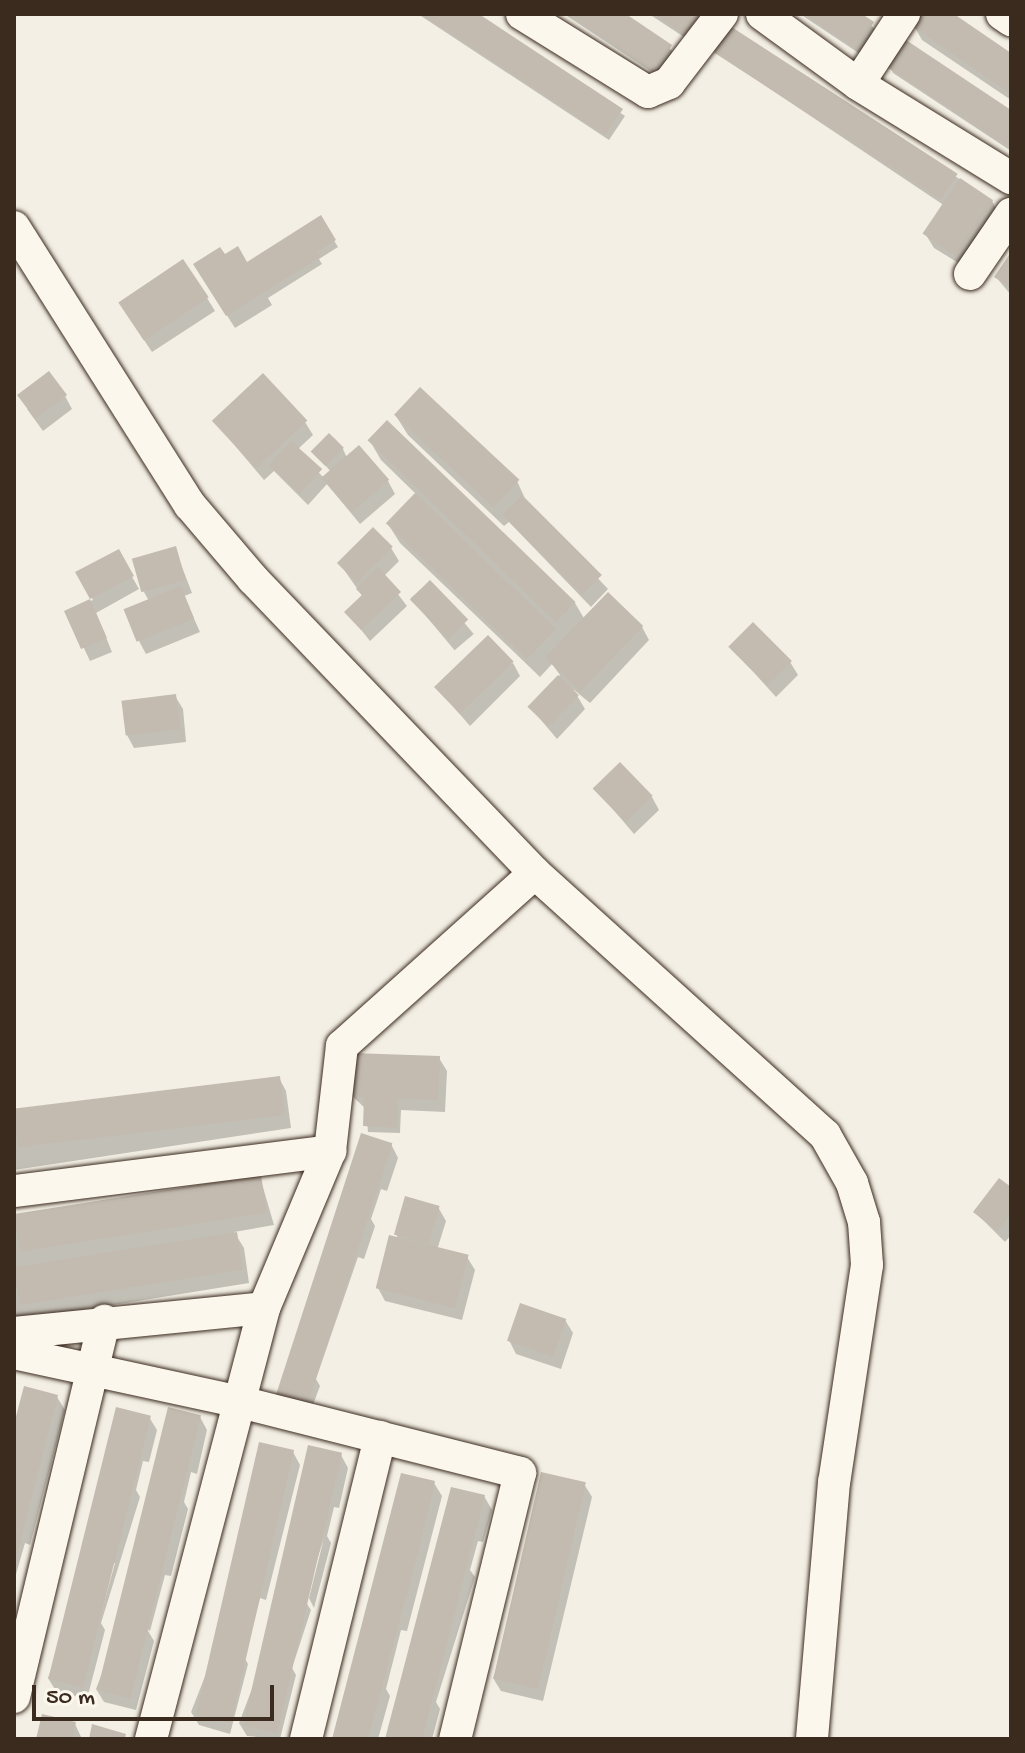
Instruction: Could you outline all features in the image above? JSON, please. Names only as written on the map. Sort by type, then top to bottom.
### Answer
[{"type":"street","points":[[522,14],[648,92],[669,83],[722,14]]},
{"type":"street","points":[[762,14],[858,84],[1011,178]]},
{"type":"street","points":[[858,84],[904,14]]},
{"type":"street","points":[[1002,14],[1011,20]]},
{"type":"street","points":[[970,274],[1011,214]]},
{"type":"street","points":[[14,227],[190,505],[253,579],[535,873],[825,1135],[852,1183],[864,1222],[867,1265],[834,1482],[812,1739]]},
{"type":"street","points":[[151,1739],[264,1308],[330,1151],[342,1046],[535,873]]},
{"type":"street","points":[[14,1191],[330,1151]]},
{"type":"street","points":[[14,1333],[104,1321],[264,1308]]},
{"type":"street","points":[[14,1697],[95,1369],[104,1321]]},
{"type":"street","points":[[14,1353],[240,1402],[520,1473],[455,1739]]},
{"type":"street","points":[[306,1739],[380,1437]]},
{"type":"building","points":[[421,14],[479,14],[623,109],[605,135]]},
{"type":"building","points":[[568,14],[626,14],[672,45],[654,71]]},
{"type":"building","points":[[653,14],[701,14],[686,36]]},
{"type":"building","points":[[804,14],[862,14],[874,22],[856,49]]},
{"type":"building","points":[[920,14],[954,14],[1011,53],[1011,94],[912,26]]},
{"type":"building","points":[[727,24],[958,174],[941,200],[710,50]]},
{"type":"building","points":[[906,40],[1011,110],[1011,149],[887,67]]},
{"type":"building","points":[[960,178],[993,200],[956,256],[923,234]]},
{"type":"building","points":[[321,215],[336,240],[317,252],[320,257],[226,316],[193,264],[220,247],[225,254],[238,246],[247,262]]},
{"type":"building","points":[[1011,252],[1011,288],[994,277]]},
{"type":"building","points":[[183,259],[209,297],[144,341],[118,303]]},
{"type":"building","points":[[49,371],[67,395],[35,419],[17,395]]},
{"type":"building","points":[[263,373],[307,421],[256,468],[212,421]]},
{"type":"building","points":[[420,387],[519,480],[494,508],[394,415]]},
{"type":"building","points":[[387,420],[575,602],[556,622],[368,440]]},
{"type":"building","points":[[329,433],[344,448],[325,466],[311,451]]},
{"type":"building","points":[[291,441],[322,469],[300,494],[269,466]]},
{"type":"building","points":[[359,445],[389,480],[351,513],[321,478]]},
{"type":"building","points":[[415,493],[556,629],[527,659],[386,523]]},
{"type":"building","points":[[522,495],[602,575],[582,595],[502,515]]},
{"type":"building","points":[[373,527],[393,547],[357,583],[337,563]]},
{"type":"building","points":[[176,546],[186,580],[141,592],[132,559]]},
{"type":"building","points":[[119,549],[134,576],[90,599],[75,572]]},
{"type":"building","points":[[378,567],[401,592],[361,630],[344,612],[362,595],[356,589]]},
{"type":"building","points":[[430,580],[468,620],[448,639],[410,599]]},
{"type":"building","points":[[181,586],[194,618],[137,642],[124,609]]},
{"type":"building","points":[[608,592],[643,626],[580,691],[545,657]]},
{"type":"building","points":[[90,599],[107,638],[81,649],[64,611]]},
{"type":"building","points":[[753,622],[792,661],[767,686],[728,647]]},
{"type":"building","points":[[488,635],[514,662],[460,714],[434,687]]},
{"type":"building","points":[[558,675],[579,695],[548,727],[527,707]]},
{"type":"building","points":[[176,694],[180,729],[126,735],[121,701]]},
{"type":"building","points":[[620,762],[653,796],[625,822],[593,788]]},
{"type":"building","points":[[352,1053],[440,1056],[438,1100],[398,1098],[397,1128],[363,1126],[364,1097],[350,1096]]},
{"type":"building","points":[[280,1076],[285,1115],[18,1147],[14,1109]]},
{"type":"building","points":[[361,1133],[392,1143],[306,1408],[275,1397]]},
{"type":"building","points":[[261,1175],[267,1213],[20,1252],[14,1214]]},
{"type":"building","points":[[999,1178],[1011,1187],[1011,1213],[997,1231],[973,1212]]},
{"type":"building","points":[[405,1196],[440,1206],[429,1244],[394,1234]]},
{"type":"building","points":[[237,1232],[243,1270],[20,1305],[14,1267]]},
{"type":"building","points":[[389,1235],[469,1255],[455,1308],[376,1288]]},
{"type":"building","points":[[520,1303],[566,1319],[553,1357],[507,1341]]},
{"type":"building","points":[[24,1386],[58,1395],[15,1562],[14,1424]]},
{"type":"building","points":[[116,1407],[151,1416],[83,1687],[48,1679]]},
{"type":"building","points":[[168,1407],[201,1415],[130,1699],[97,1690]]},
{"type":"building","points":[[259,1442],[294,1450],[231,1723],[196,1715]]},
{"type":"building","points":[[308,1445],[342,1453],[277,1733],[243,1726]]},
{"type":"building","points":[[541,1472],[586,1482],[538,1689],[493,1679]]},
{"type":"building","points":[[401,1473],[435,1481],[419,1549],[368,1739],[332,1739]]},
{"type":"building","points":[[451,1487],[485,1495],[422,1739],[385,1739]]},
{"type":"building","points":[[42,1714],[76,1722],[72,1739],[36,1739]]},
{"type":"building","points":[[92,1724],[126,1734],[125,1739],[89,1739]]}]
